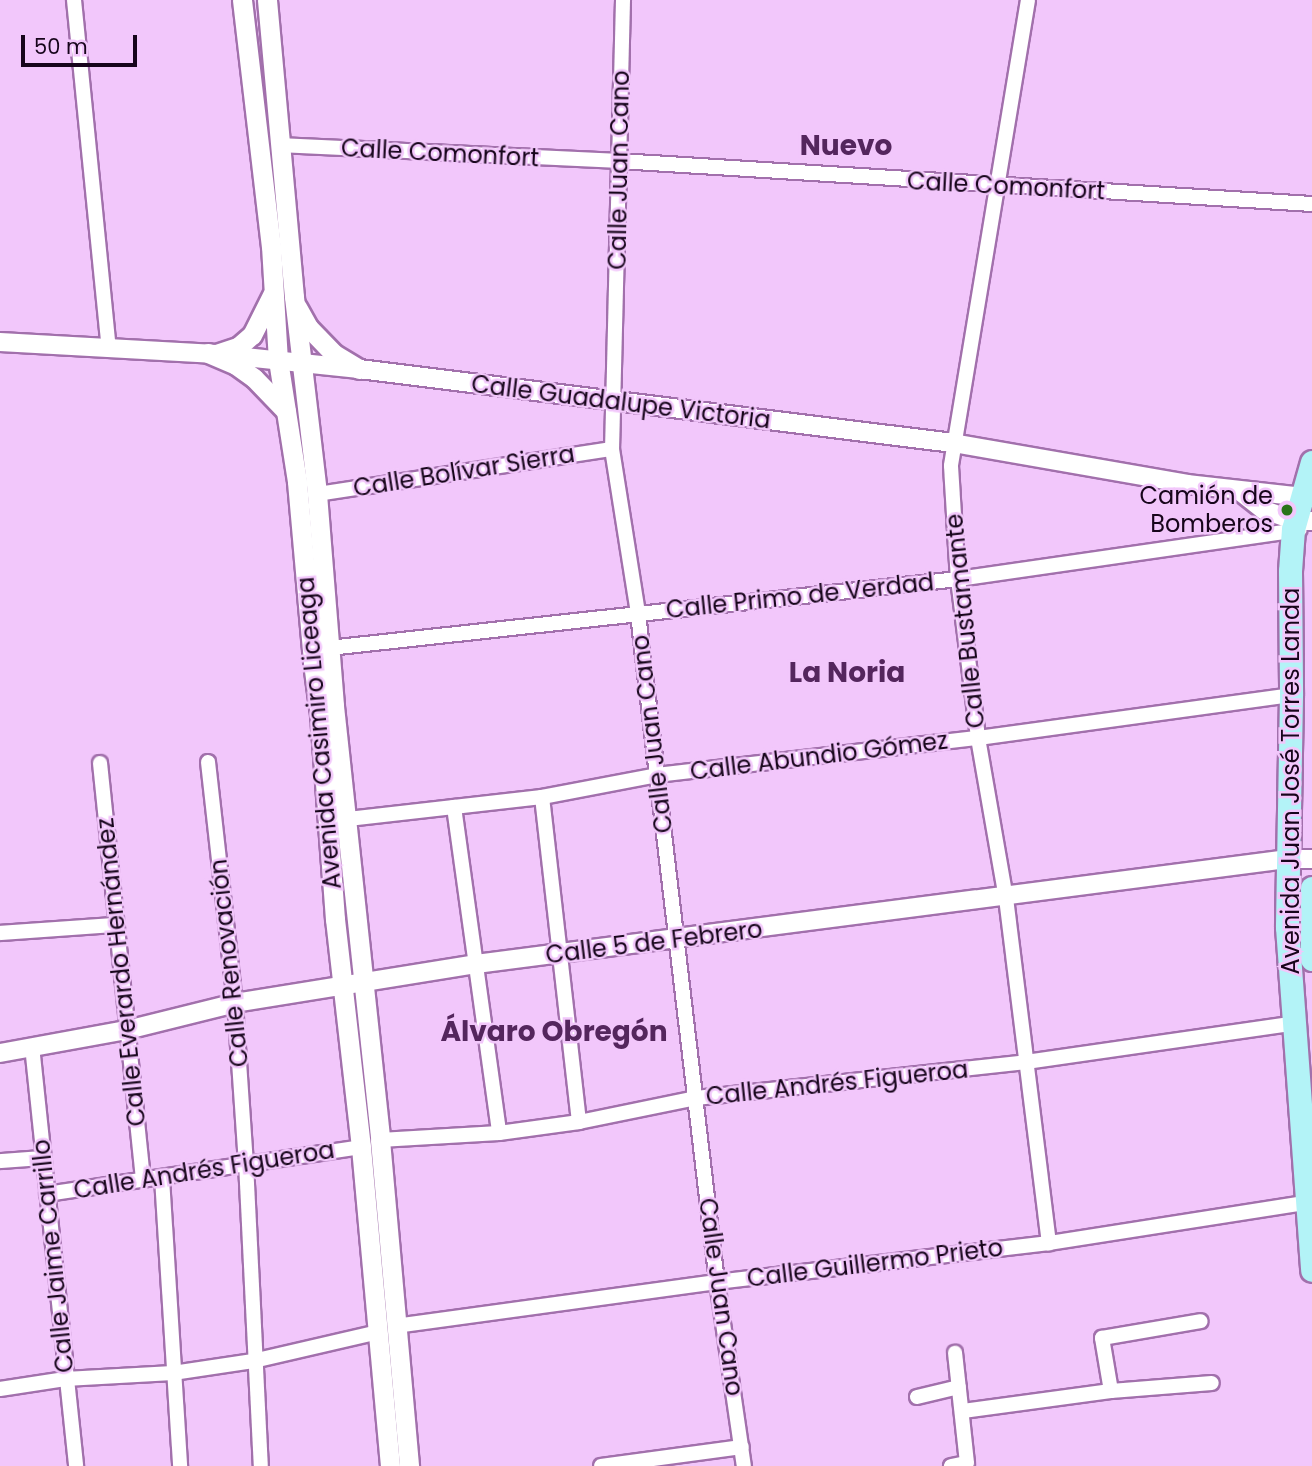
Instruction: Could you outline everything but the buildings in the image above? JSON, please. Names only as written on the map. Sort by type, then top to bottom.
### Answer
[{"type":"main road","name":"Avenida Casimiro Liceaga","points":[[242,0],[271,246],[278,360],[297,482],[320,715],[342,985],[361,1147],[409,1466]]},
{"type":"main road","name":"Avenida Casimiro Liceaga","points":[[267,0],[300,363],[317,494],[329,648],[380,1140],[390,1466]]},
{"type":"main road","points":[[212,354],[238,347],[252,335],[273,294]]},
{"type":"main road","points":[[294,297],[299,313],[319,339],[334,354],[359,369]]},
{"type":"main road","points":[[212,354],[236,365],[254,378],[286,411]]},
{"type":"main road","name":"Avenida Juan José Torres Landa","points":[[1312,462],[1303,525],[1290,571],[1292,695],[1287,927],[1310,1202],[1312,1270]]},
{"type":"main road","name":"Avenida Juan José Torres Landa","points":[[1312,888],[1312,959]]},
{"type":"street","points":[[74,0],[109,349]]},
{"type":"street","name":"Calle Juan Cano","points":[[623,0],[612,449],[638,614],[675,940],[744,1466]]},
{"type":"street","name":"Calle Bustamante","points":[[1028,0],[951,466],[958,579],[978,738],[1006,898],[1049,1242]]},
{"type":"street","name":"Calle Comonfort","points":[[280,145],[619,162],[1312,204]]},
{"type":"street","name":"Calle Guadalupe Victoria","points":[[0,342],[212,354],[359,369],[953,443],[1187,484],[1308,497]]},
{"type":"street","name":"Calle Bolívar Sierra","points":[[317,494],[612,449]]},
{"type":"street","name":"Calle Guadalupe Victoria","points":[[1238,490],[1264,510],[1303,525]]},
{"type":"street","name":"Calle Primo de Verdad","points":[[329,648],[958,579],[1303,525]]},
{"type":"street","name":"Calle Abundio Gómez","points":[[348,819],[542,797],[657,775],[978,738],[1292,695]]},
{"type":"street","name":"Calle Renovación","points":[[208,762],[235,1003],[246,1163],[253,1361],[261,1466]]},
{"type":"street","name":"Calle Everardo Hernández","points":[[100,763],[114,925],[143,1180]]},
{"type":"street","points":[[542,797],[579,1122]]},
{"type":"street","points":[[453,807],[499,1133]]},
{"type":"street","name":"Calle 5 de Febrero","points":[[0,1053],[127,1030],[235,1003],[476,964],[1006,898],[1288,859],[1312,859]]},
{"type":"street","points":[[0,933],[114,925]]},
{"type":"street","name":"Calle Andrés Figueroa","points":[[380,1140],[499,1133],[579,1122],[696,1098],[1026,1062],[1295,1023]]},
{"type":"street","name":"Calle Jaime Carrillo","points":[[32,1046],[76,1466]]},
{"type":"street","name":"Calle Andrés Figueroa","points":[[47,1194],[361,1147]]},
{"type":"street","points":[[0,1161],[42,1158]]},
{"type":"street","points":[[162,1178],[180,1466]]},
{"type":"street","name":"Calle Guillermo Prieto","points":[[0,1388],[65,1379],[173,1373],[253,1361],[387,1329],[718,1282],[1049,1242],[1310,1202]]},
{"type":"street","points":[[1111,1391],[1102,1338],[1201,1321]]},
{"type":"street","points":[[951,1466],[967,1463],[956,1353]]},
{"type":"street","points":[[963,1411],[1111,1391],[1212,1383]]},
{"type":"street","points":[[917,1396],[959,1387]]},
{"type":"street","points":[[601,1466],[742,1447]]},
{"type":"place","name":"Camión de Bomberos","points":[[1287,510]]},
{"type":"district","name":"Nuevo","points":[[846,146]]},
{"type":"district","name":"La Noria","points":[[847,673]]},
{"type":"district","name":"Álvaro Obregón","points":[[554,1032]]}]
